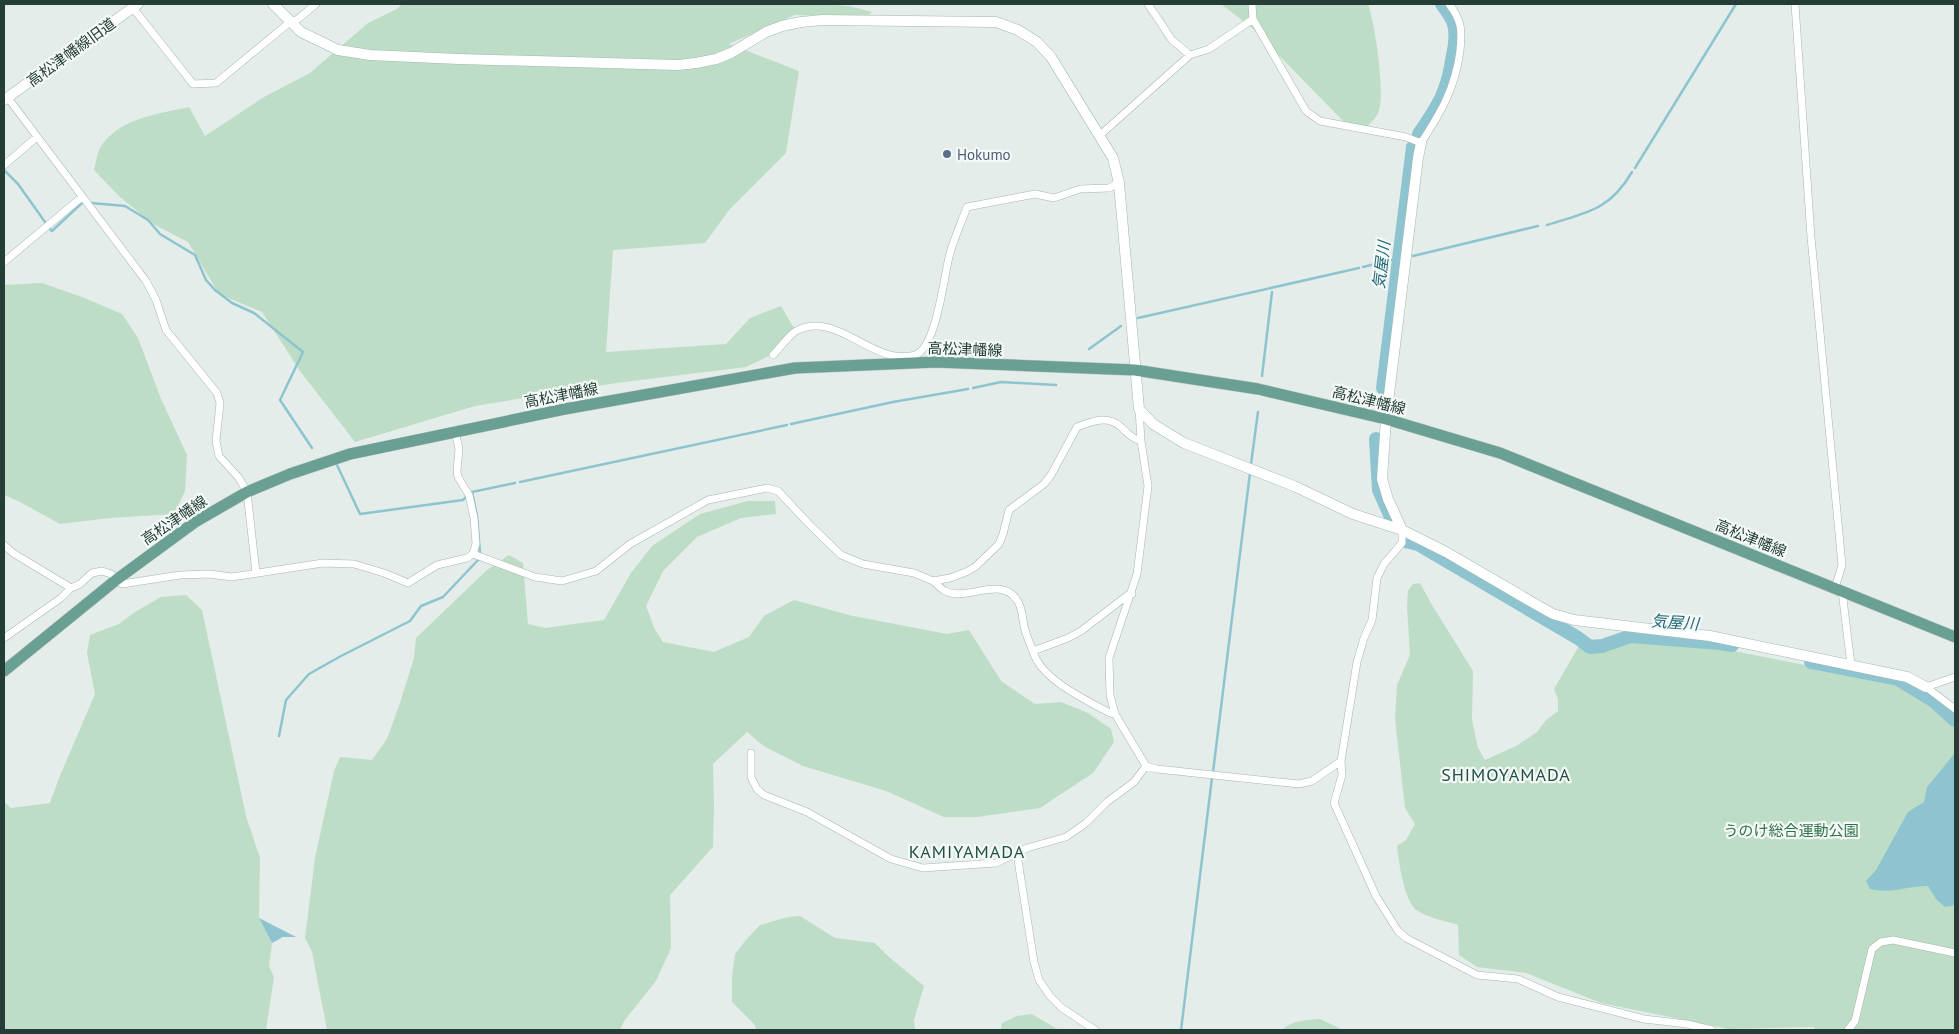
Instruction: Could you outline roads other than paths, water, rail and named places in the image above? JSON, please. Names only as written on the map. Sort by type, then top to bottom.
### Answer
[{"type":"main road","name":"高松津幡線","points":[[4,671],[116,580],[195,522],[247,492],[290,474],[350,454],[564,409],[795,368],[936,362],[1135,370],[1258,388],[1386,419],[1500,453],[1955,637]]},
{"type":"street","points":[[273,4],[301,32],[338,50],[370,54],[459,59],[678,65],[716,59],[731,53],[766,32],[782,26],[801,22],[832,20],[996,22],[1037,42],[1052,57],[1113,158],[1119,183],[1141,441],[1148,486],[1137,574],[1132,594],[1109,658],[1110,695],[1114,714],[1146,766]]},
{"type":"street","points":[[136,6],[193,84],[216,83],[290,22],[298,19],[316,4]]},
{"type":"street","points":[[1148,4],[1172,40],[1190,55]]},
{"type":"street","points":[[1252,4],[1253,18],[1306,111],[1320,121],[1406,137],[1421,143]]},
{"type":"street","points":[[1450,4],[1458,15],[1462,32],[1457,72],[1442,112],[1421,143],[1386,419],[1382,479],[1388,499],[1402,530],[1402,544],[1384,564],[1377,578],[1372,620],[1357,662],[1341,761],[1342,775],[1334,803],[1376,896],[1398,932],[1406,938],[1477,975],[1518,979],[1558,997],[1644,1019],[1688,1024],[1712,1030]]},
{"type":"street","points":[[1795,4],[1811,237],[1842,565],[1838,589],[1851,665]]},
{"type":"street","name":"高松津幡線旧道","points":[[6,99],[88,38],[136,6]]},
{"type":"street","points":[[1099,136],[1190,55],[1208,49],[1253,18]]},
{"type":"street","points":[[6,99],[38,137],[146,281],[156,300],[166,330],[217,394],[220,403],[216,441],[220,456],[239,478],[247,492],[256,573]]},
{"type":"street","points":[[4,165],[38,137]]},
{"type":"street","points":[[773,356],[794,332],[817,325],[828,327],[886,354],[910,356],[920,352],[924,347],[936,317],[949,257],[967,207],[1035,194],[1054,198],[1080,189],[1109,188],[1119,183]]},
{"type":"street","points":[[4,262],[82,197]]},
{"type":"street","points":[[873,348],[874,365]]},
{"type":"street","points":[[1139,409],[1153,424],[1184,443],[1294,486],[1353,514],[1402,530],[1446,552],[1553,614],[1574,620],[1710,636],[1907,677],[1926,687],[1955,709]]},
{"type":"street","points":[[933,581],[950,578],[975,567],[999,544],[1008,510],[1044,484],[1051,475],[1077,427],[1094,421],[1109,420],[1119,425],[1133,439],[1141,441]]},
{"type":"street","points":[[4,638],[61,598],[71,588],[80,584],[92,573],[102,571],[111,574],[122,584],[180,575],[209,574],[232,577],[324,563],[354,564],[408,583],[437,565],[467,558],[473,554],[476,544],[474,518],[469,495],[458,477],[459,449],[455,431]]},
{"type":"street","points":[[473,554],[535,577],[562,581],[596,571],[630,544],[708,500],[767,488],[778,490],[841,555],[863,564],[914,573],[933,581],[944,591],[955,594],[969,594],[998,588],[1010,593],[1020,605],[1035,661],[1061,685],[1110,714],[1114,714]]},
{"type":"street","points":[[4,545],[13,553],[71,588]]},
{"type":"street","points":[[1032,651],[1082,631],[1128,595],[1132,594]]},
{"type":"street","points":[[1926,687],[1955,677]]},
{"type":"street","points":[[751,753],[751,776],[758,789],[764,795],[807,812],[891,859],[923,868],[961,867],[996,863],[1027,848],[1066,837],[1086,823],[1107,802],[1134,782],[1146,766]]},
{"type":"street","points":[[1146,766],[1300,784],[1312,781],[1341,761]]},
{"type":"street","points":[[1017,854],[1034,962],[1039,980],[1050,996],[1062,1008],[1095,1030]]},
{"type":"street","points":[[1848,1030],[1855,1021],[1872,950],[1881,942],[1893,940],[1955,953]]},
{"type":"water","points":[[1955,753],[1955,903],[1952,906],[1945,907],[1936,899],[1928,886],[1886,891],[1870,889],[1866,881],[1876,870],[1908,812],[1924,802],[1927,787]]},
{"type":"water","points":[[259,918],[296,937],[283,937],[272,943]]},
{"type":"waterway","name":"気屋川","points":[[1419,134],[1442,97],[1451,68],[1456,36],[1455,28],[1452,19],[1442,4]]},
{"type":"waterway","points":[[1635,168],[1736,4]]},
{"type":"waterway","name":"気屋川","points":[[1383,388],[1413,147]]},
{"type":"waterway","points":[[5,171],[18,184],[45,222]]},
{"type":"waterway","points":[[1547,225],[1585,213],[1606,202],[1615,195],[1632,172]]},
{"type":"waterway","points":[[49,228],[52,231],[83,202]]},
{"type":"waterway","points":[[91,203],[125,206],[148,220],[160,234],[195,255],[206,280],[215,290],[232,303],[254,313],[303,352],[280,400],[312,448]]},
{"type":"waterway","points":[[1413,256],[1538,226]]},
{"type":"waterway","points":[[1363,267],[1391,260]]},
{"type":"waterway","points":[[1138,318],[1359,268]]},
{"type":"waterway","points":[[1262,376],[1272,292]]},
{"type":"waterway","points":[[1089,349],[1121,326]]},
{"type":"waterway","points":[[973,388],[1001,382],[1056,385]]},
{"type":"waterway","points":[[791,424],[893,402],[968,389]]},
{"type":"waterway","points":[[1251,464],[1258,412]]},
{"type":"waterway","points":[[520,482],[787,425]]},
{"type":"waterway","name":"気屋川","points":[[1376,439],[1379,490],[1391,517]]},
{"type":"waterway","points":[[337,465],[360,514],[463,500],[466,497]]},
{"type":"waterway","points":[[1213,772],[1250,473]]},
{"type":"waterway","points":[[472,492],[515,483]]},
{"type":"waterway","points":[[472,492],[477,516],[480,553]]},
{"type":"waterway","name":"気屋川","points":[[1405,541],[1418,544],[1578,638],[1590,647],[1602,646],[1631,636],[1732,645]]},
{"type":"waterway","points":[[279,736],[286,700],[309,674],[410,621],[421,606],[443,597],[479,559]]},
{"type":"waterway","name":"気屋川","points":[[1811,662],[1898,679],[1934,701],[1955,720]]},
{"type":"waterway","points":[[1181,1030],[1212,778]]},
{"type":"place","name":"Hokumo","points":[[947,154]]},
{"type":"district","name":"SHIMOYAMADA","points":[[1506,774]]},
{"type":"district","name":"KAMIYAMADA","points":[[967,851]]},
{"type":"park label","name":"うのけ総合運動公園","points":[[1791,830]]}]
